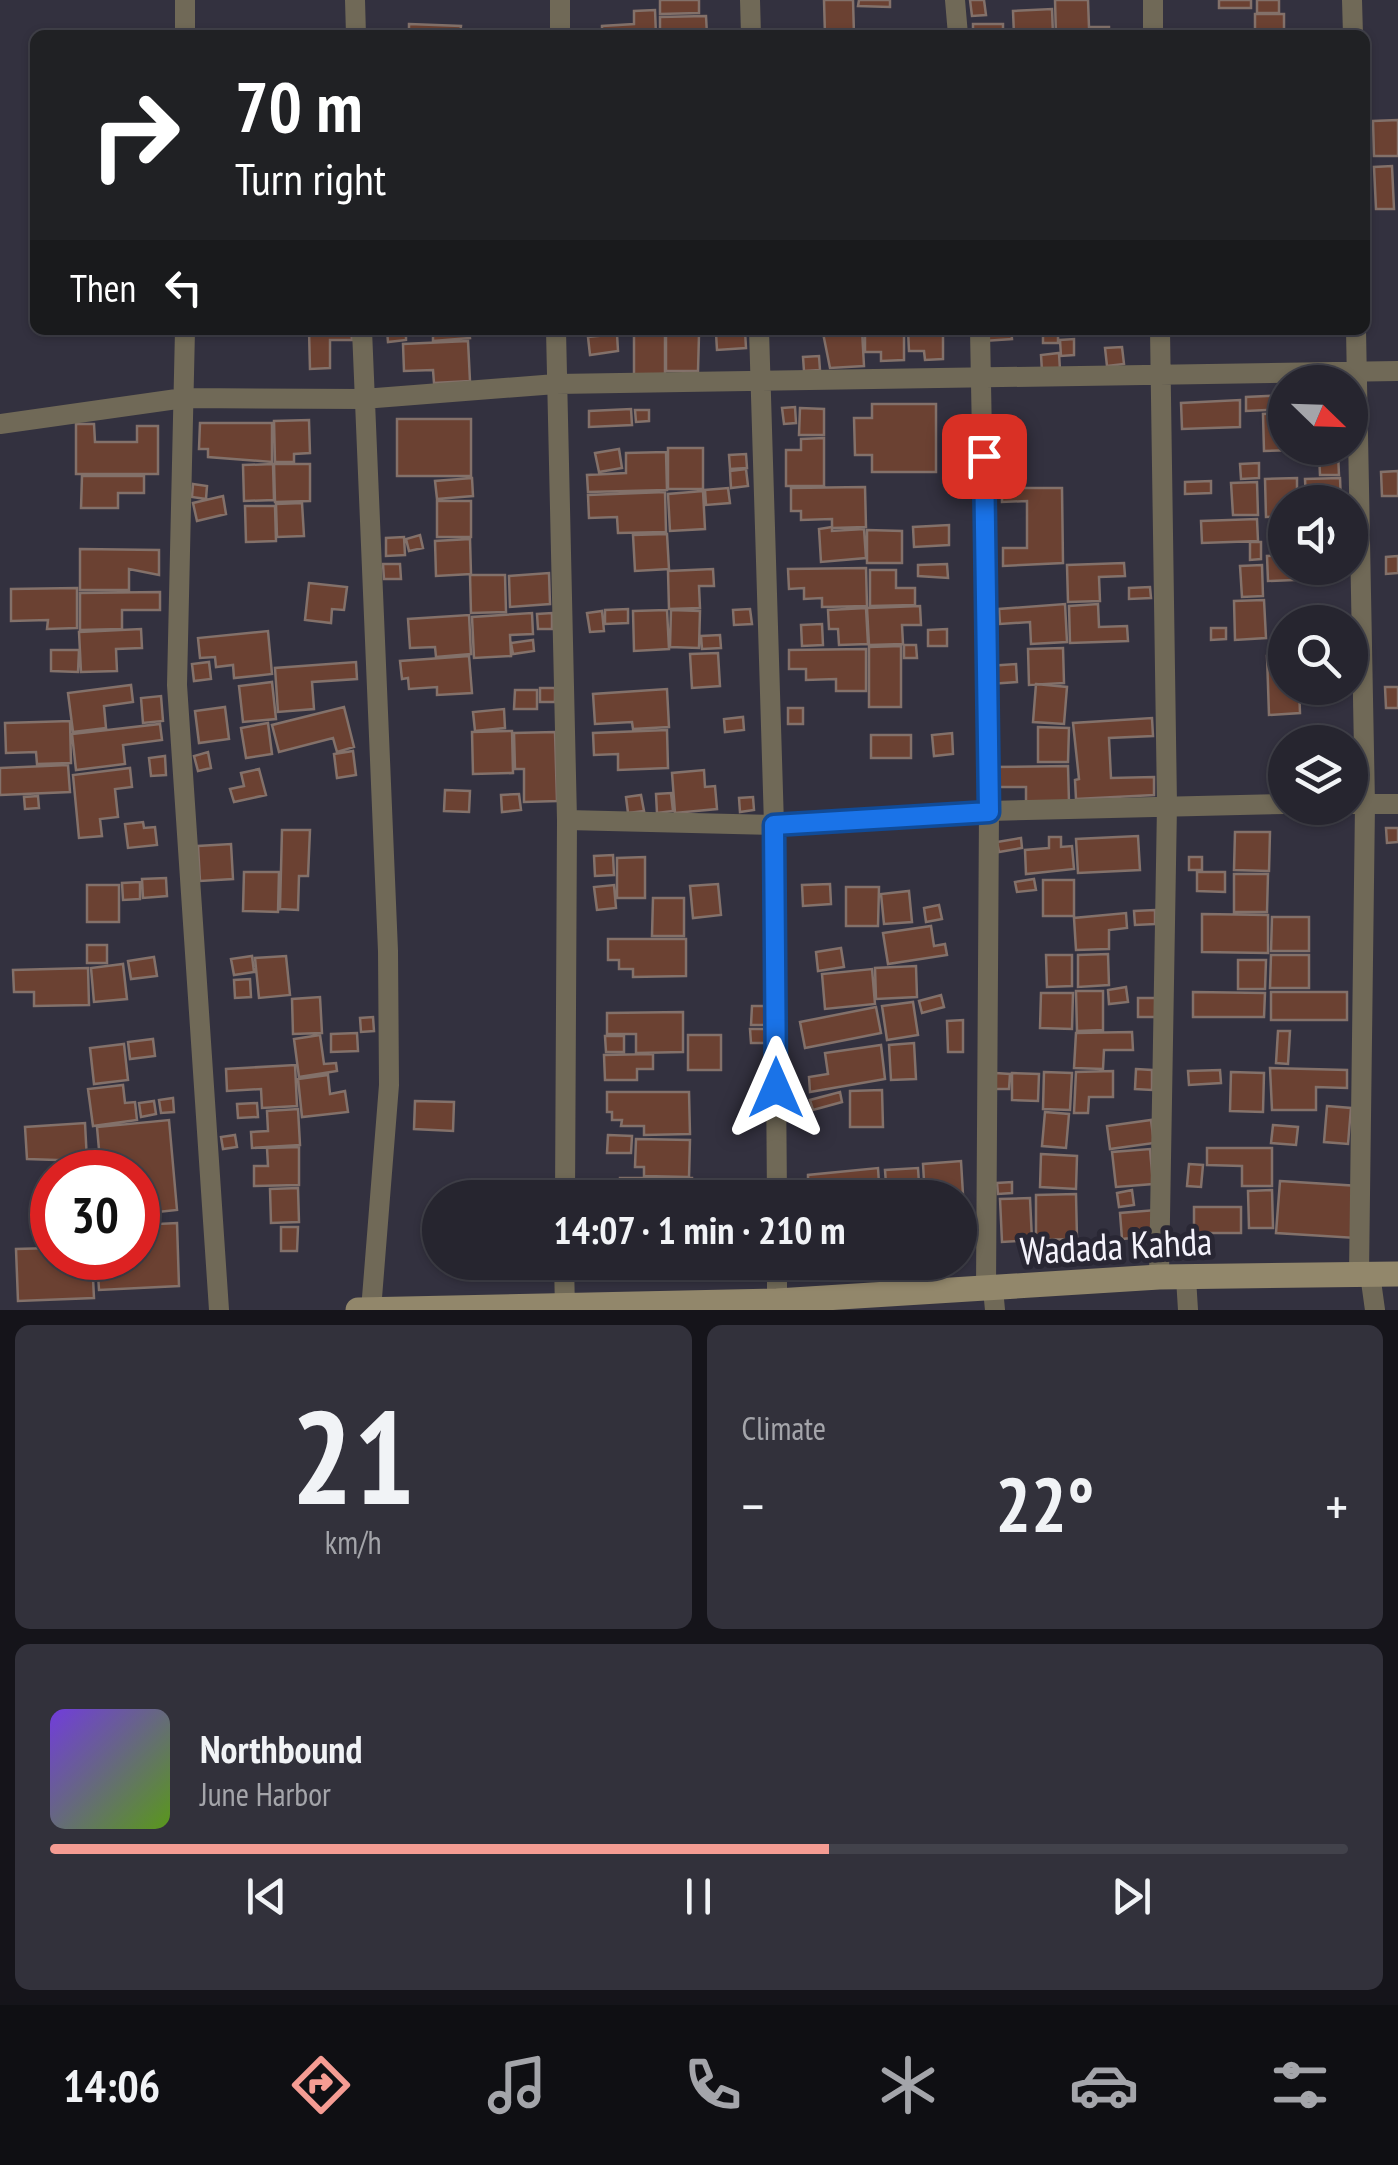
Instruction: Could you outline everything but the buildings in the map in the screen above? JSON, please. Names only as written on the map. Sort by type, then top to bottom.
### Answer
[{"type":"main road","name":"Wadada Kahda","points":[[358,1310],[777,1306],[991,1296],[1159,1278],[1398,1274]]},
{"type":"street","points":[[185,0],[185,30]]},
{"type":"street","points":[[356,0],[356,30]]},
{"type":"street","points":[[560,0],[560,30]]},
{"type":"street","points":[[750,0],[751,30]]},
{"type":"street","points":[[955,0],[958,30]]},
{"type":"street","points":[[1153,0],[1154,30]]},
{"type":"street","points":[[1352,0],[1353,30]]},
{"type":"street","points":[[184,335],[177,684],[219,1310]]},
{"type":"street","points":[[362,335],[388,952],[389,1085],[371,1310]]},
{"type":"street","points":[[556,335],[567,820],[565,1180]]},
{"type":"street","points":[[759,335],[774,825],[777,1180]]},
{"type":"street","points":[[980,335],[989,812],[991,1296]]},
{"type":"street","points":[[1159,1278],[1167,805],[1160,335]]},
{"type":"street","points":[[1356,335],[1357,365]]},
{"type":"street","points":[[1368,372],[1398,371]]},
{"type":"street","points":[[0,424],[184,398],[363,399],[556,384],[1268,372]]},
{"type":"street","points":[[1357,465],[1358,725]]},
{"type":"street","points":[[567,820],[774,825],[989,812],[1268,804]]},
{"type":"street","points":[[1368,804],[1398,804]]},
{"type":"street","points":[[1358,825],[1364,1274],[1375,1310]]},
{"type":"street","points":[[1186,1278],[1188,1310]]},
{"type":"street","points":[[564,1280],[564,1306]]},
{"type":"street","points":[[777,1280],[777,1306]]},
{"type":"route","points":[[776,1088],[774,825],[989,812],[984,456]]}]
